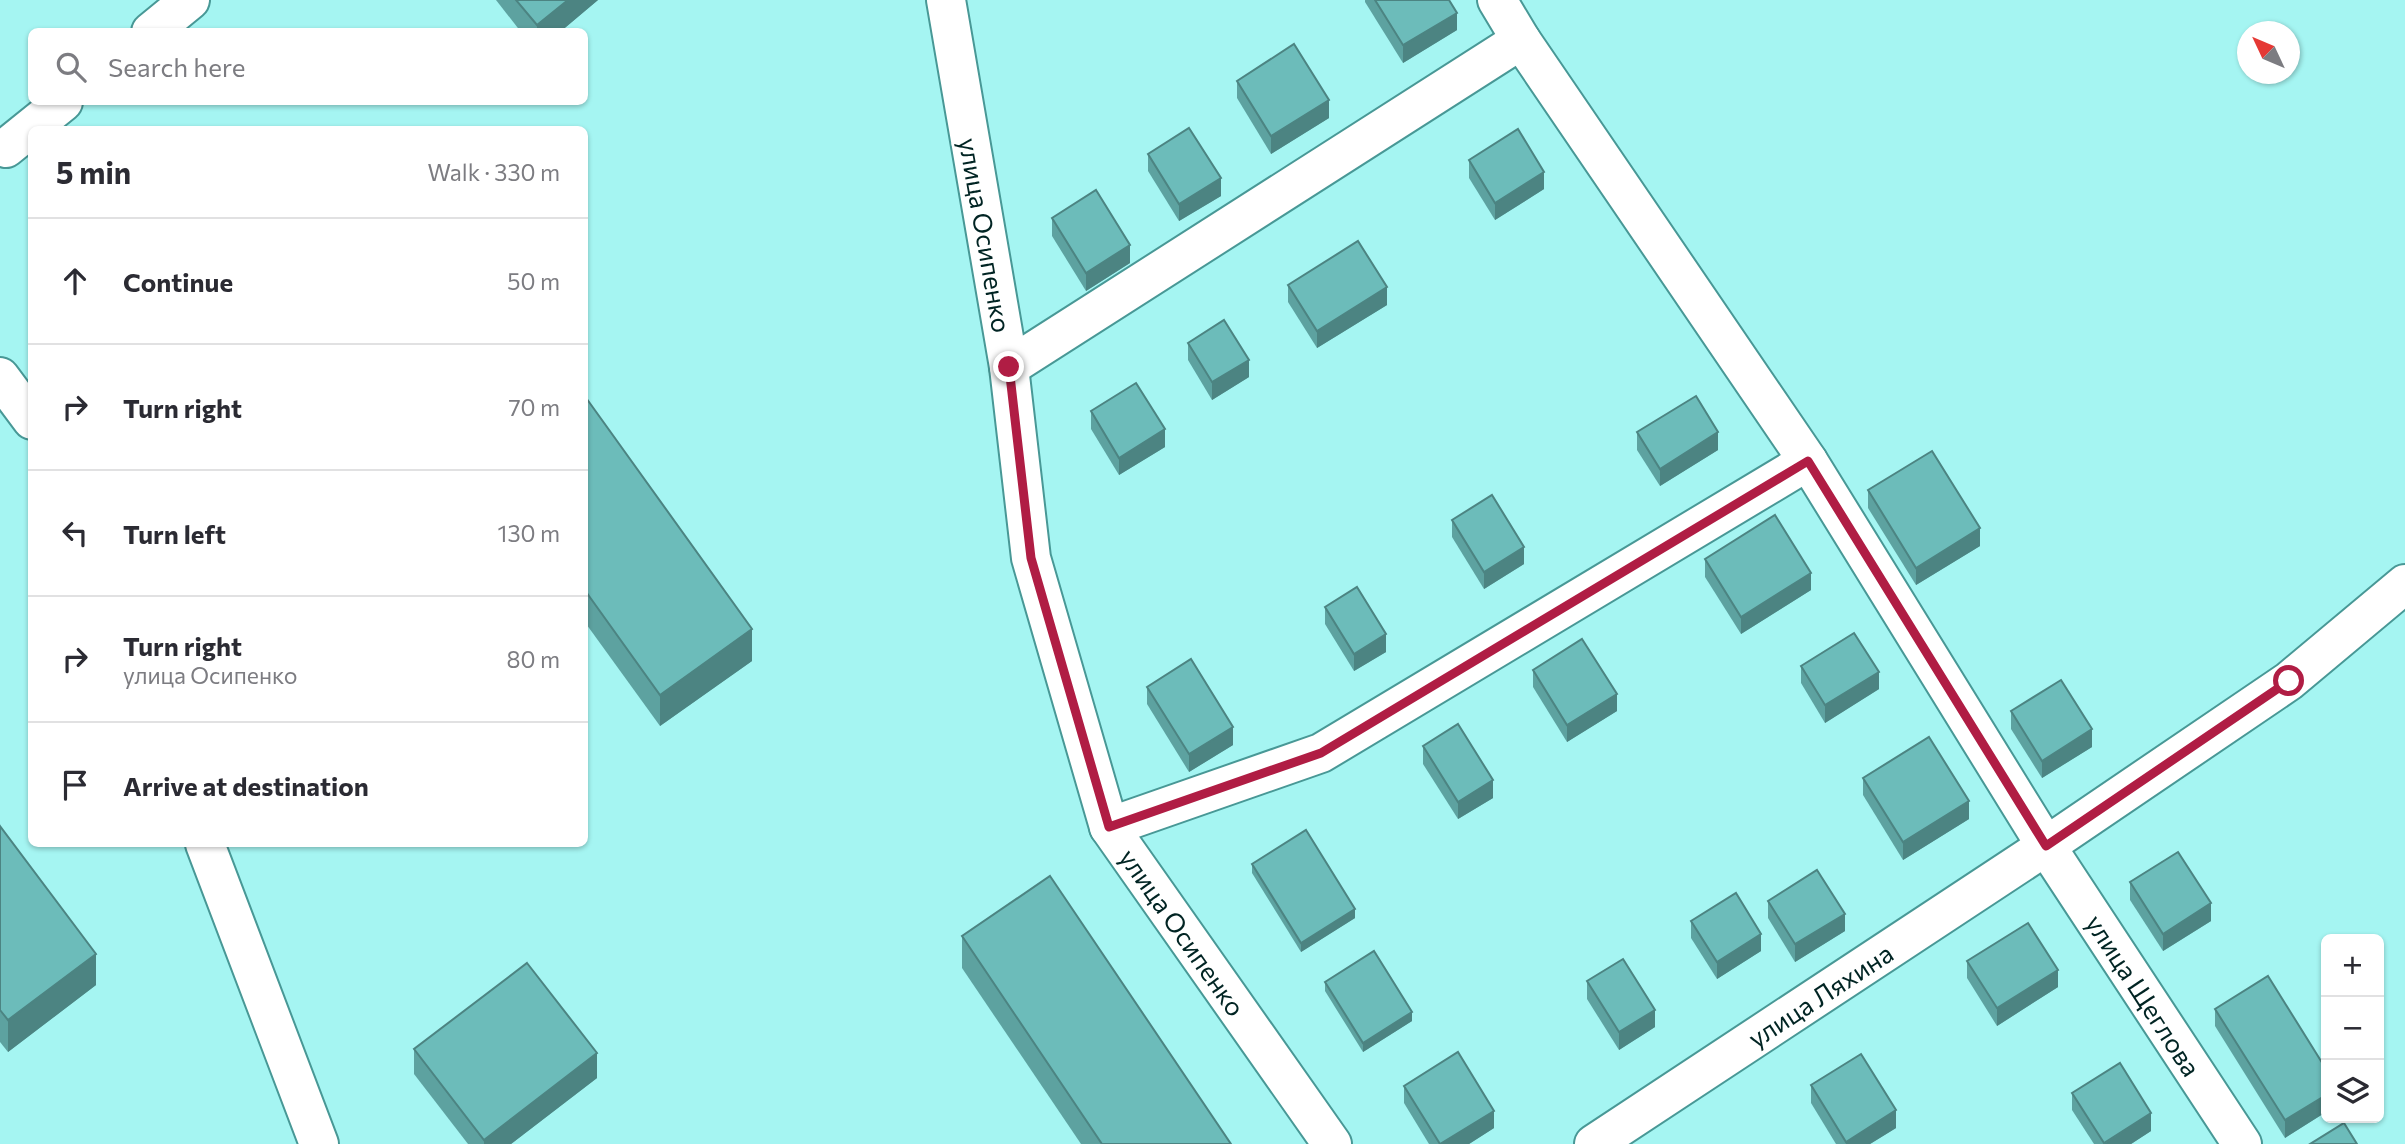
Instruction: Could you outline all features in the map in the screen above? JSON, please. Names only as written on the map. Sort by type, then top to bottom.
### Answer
[{"type":"street","points":[[156,28],[190,0]]},
{"type":"street","name":"улица Осипенко","points":[[946,0],[1009,367],[1031,558],[1109,827],[1332,1144]]},
{"type":"street","name":"улица Щеглова","points":[[1497,0],[1521,40],[1808,461],[2046,846],[2242,1144]]},
{"type":"street","points":[[1009,367],[1521,40]]},
{"type":"street","points":[[34,126],[60,105]]},
{"type":"street","points":[[6,148],[28,131]]},
{"type":"street","points":[[0,377],[28,415]]},
{"type":"street","points":[[1109,827],[1321,753],[1808,461]]},
{"type":"street","name":"улица Ляхина","points":[[1594,1144],[2046,846],[2289,681],[2405,584]]},
{"type":"street","points":[[206,847],[319,1144]]},
{"type":"building","points":[[516,0],[568,0],[537,25]]},
{"type":"building","points":[[1375,0],[1449,0],[1457,13],[1403,45]]},
{"type":"building","points":[[1294,44],[1329,100],[1271,136],[1237,81]]},
{"type":"building","points":[[1189,128],[1221,178],[1179,204],[1148,154]]},
{"type":"building","points":[[1518,129],[1544,172],[1495,203],[1469,160]]},
{"type":"building","points":[[1096,190],[1130,245],[1086,273],[1052,218]]},
{"type":"building","points":[[1358,241],[1387,287],[1317,331],[1288,285]]},
{"type":"building","points":[[1224,320],[1249,360],[1212,382],[1188,343]]},
{"type":"building","points":[[1136,383],[1165,429],[1119,458],[1091,411]]},
{"type":"building","points":[[1696,396],[1718,432],[1660,469],[1637,432]]},
{"type":"building","points":[[588,401],[752,629],[660,695],[588,595]]},
{"type":"building","points":[[1932,451],[1980,528],[1916,568],[1868,490]]},
{"type":"building","points":[[1492,495],[1524,547],[1484,572],[1452,520]]},
{"type":"building","points":[[1775,515],[1811,573],[1741,617],[1705,559]]},
{"type":"building","points":[[1357,587],[1386,634],[1354,654],[1325,607]]},
{"type":"building","points":[[1854,633],[1879,672],[1825,705],[1801,666]]},
{"type":"building","points":[[1582,639],[1617,694],[1567,725],[1533,670]]},
{"type":"building","points":[[1191,659],[1233,727],[1189,754],[1147,687]]},
{"type":"building","points":[[2061,680],[2092,729],[2042,761],[2011,711]]},
{"type":"building","points":[[1458,724],[1493,780],[1458,802],[1423,746]]},
{"type":"building","points":[[1929,737],[1969,801],[1903,842],[1863,778]]},
{"type":"building","points":[[0,826],[96,954],[8,1020],[0,1010]]},
{"type":"building","points":[[1306,830],[1355,909],[1301,943],[1252,864]]},
{"type":"building","points":[[2178,852],[2211,903],[2163,934],[2130,882]]},
{"type":"building","points":[[1817,870],[1845,914],[1795,944],[1768,901]]},
{"type":"building","points":[[1050,876],[1231,1144],[1102,1144],[962,936]]},
{"type":"building","points":[[1736,893],[1761,934],[1717,962],[1691,921]]},
{"type":"building","points":[[2028,923],[2058,970],[1997,1008],[1967,961]]},
{"type":"building","points":[[1374,951],[1412,1012],[1363,1043],[1325,982]]},
{"type":"building","points":[[1623,959],[1655,1010],[1619,1032],[1587,981]]},
{"type":"building","points":[[527,963],[597,1053],[484,1140],[414,1049]]},
{"type":"building","points":[[2268,976],[2321,1061],[2321,1098],[2285,1120],[2215,1009]]},
{"type":"building","points":[[1458,1052],[1494,1111],[1440,1144],[1404,1086]]},
{"type":"building","points":[[1861,1054],[1896,1110],[1846,1142],[1811,1085]]},
{"type":"building","points":[[2120,1063],[2151,1113],[2104,1143],[2072,1093]]},
{"type":"building","points":[[2344,1123],[2357,1144],[2310,1144]]},
{"type":"route","points":[[1009,367],[1031,558],[1109,827],[1321,753],[1808,461],[2046,846],[2289,681]]}]
